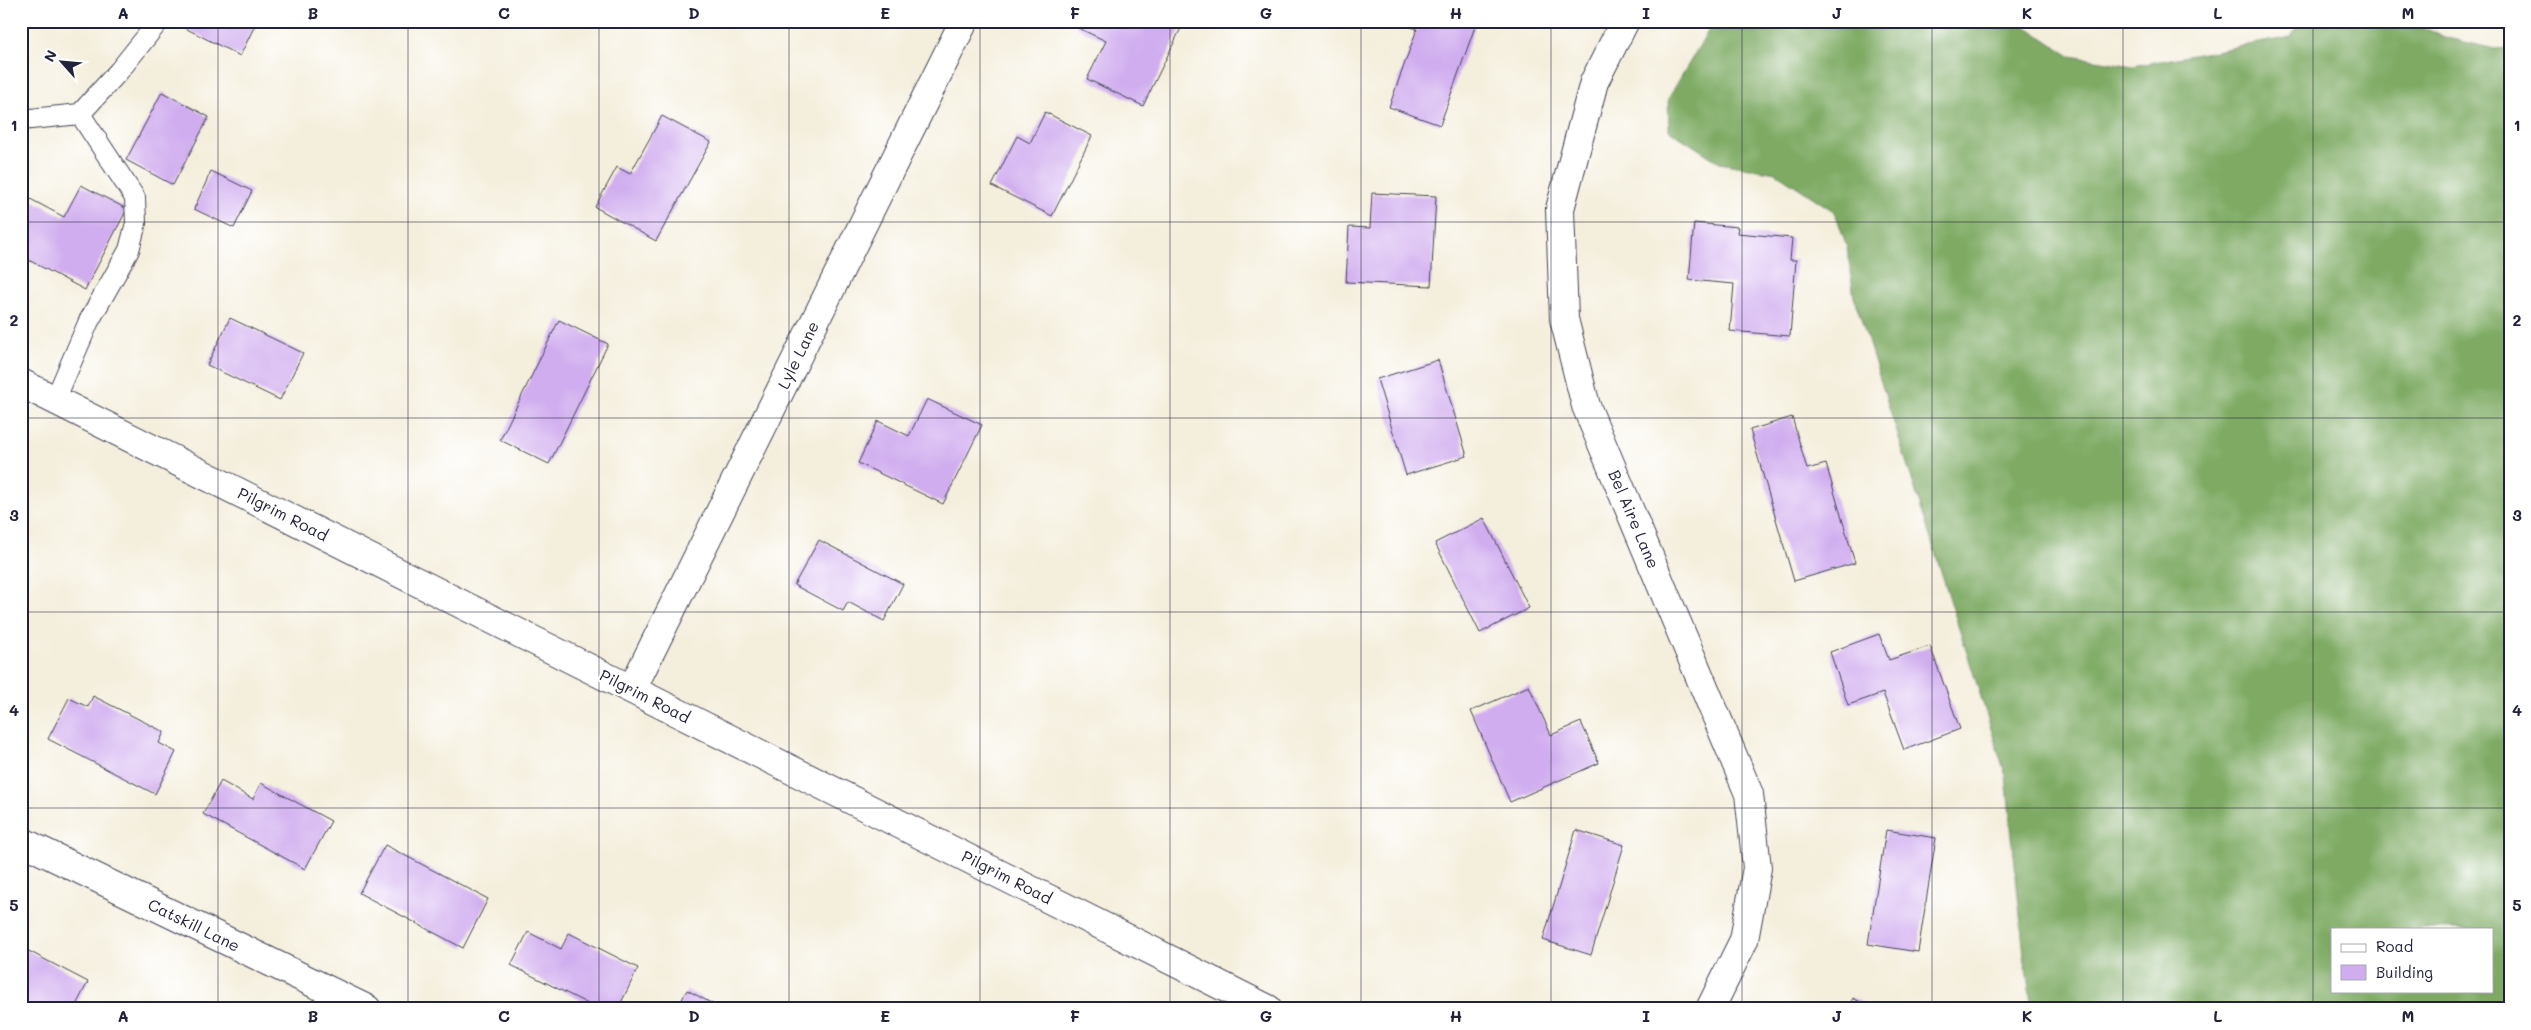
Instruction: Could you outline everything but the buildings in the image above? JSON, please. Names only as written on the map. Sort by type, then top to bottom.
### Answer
[{"type":"street","name":"Lyle Lane","points":[[632,689],[964,21]]},
{"type":"street","name":"Bel Aire Lane","points":[[1625,21],[1594,82],[1560,209],[1564,320],[1586,406],[1749,794],[1757,868],[1756,877],[1744,940],[1710,1009]]},
{"type":"street","name":"Pilgrim Road","points":[[21,383],[1268,1009]]},
{"type":"street","name":"Catskill Lane","points":[[21,841],[367,1009]]},
{"type":"lane","points":[[21,120],[80,114],[119,71],[159,21]]},
{"type":"lane","points":[[55,400],[90,321],[129,250],[136,223],[136,198],[80,114]]},
{"type":"green space","points":[[1714,21],[2021,21],[2025,26],[2070,56],[2133,66],[2291,37],[2301,21],[2411,21],[2443,37],[2495,49],[2510,48],[2510,1009],[2032,1009],[2024,955],[2006,776],[1854,297],[1847,247],[1835,212],[1776,173],[1720,163],[1669,130],[1668,99]]}]
